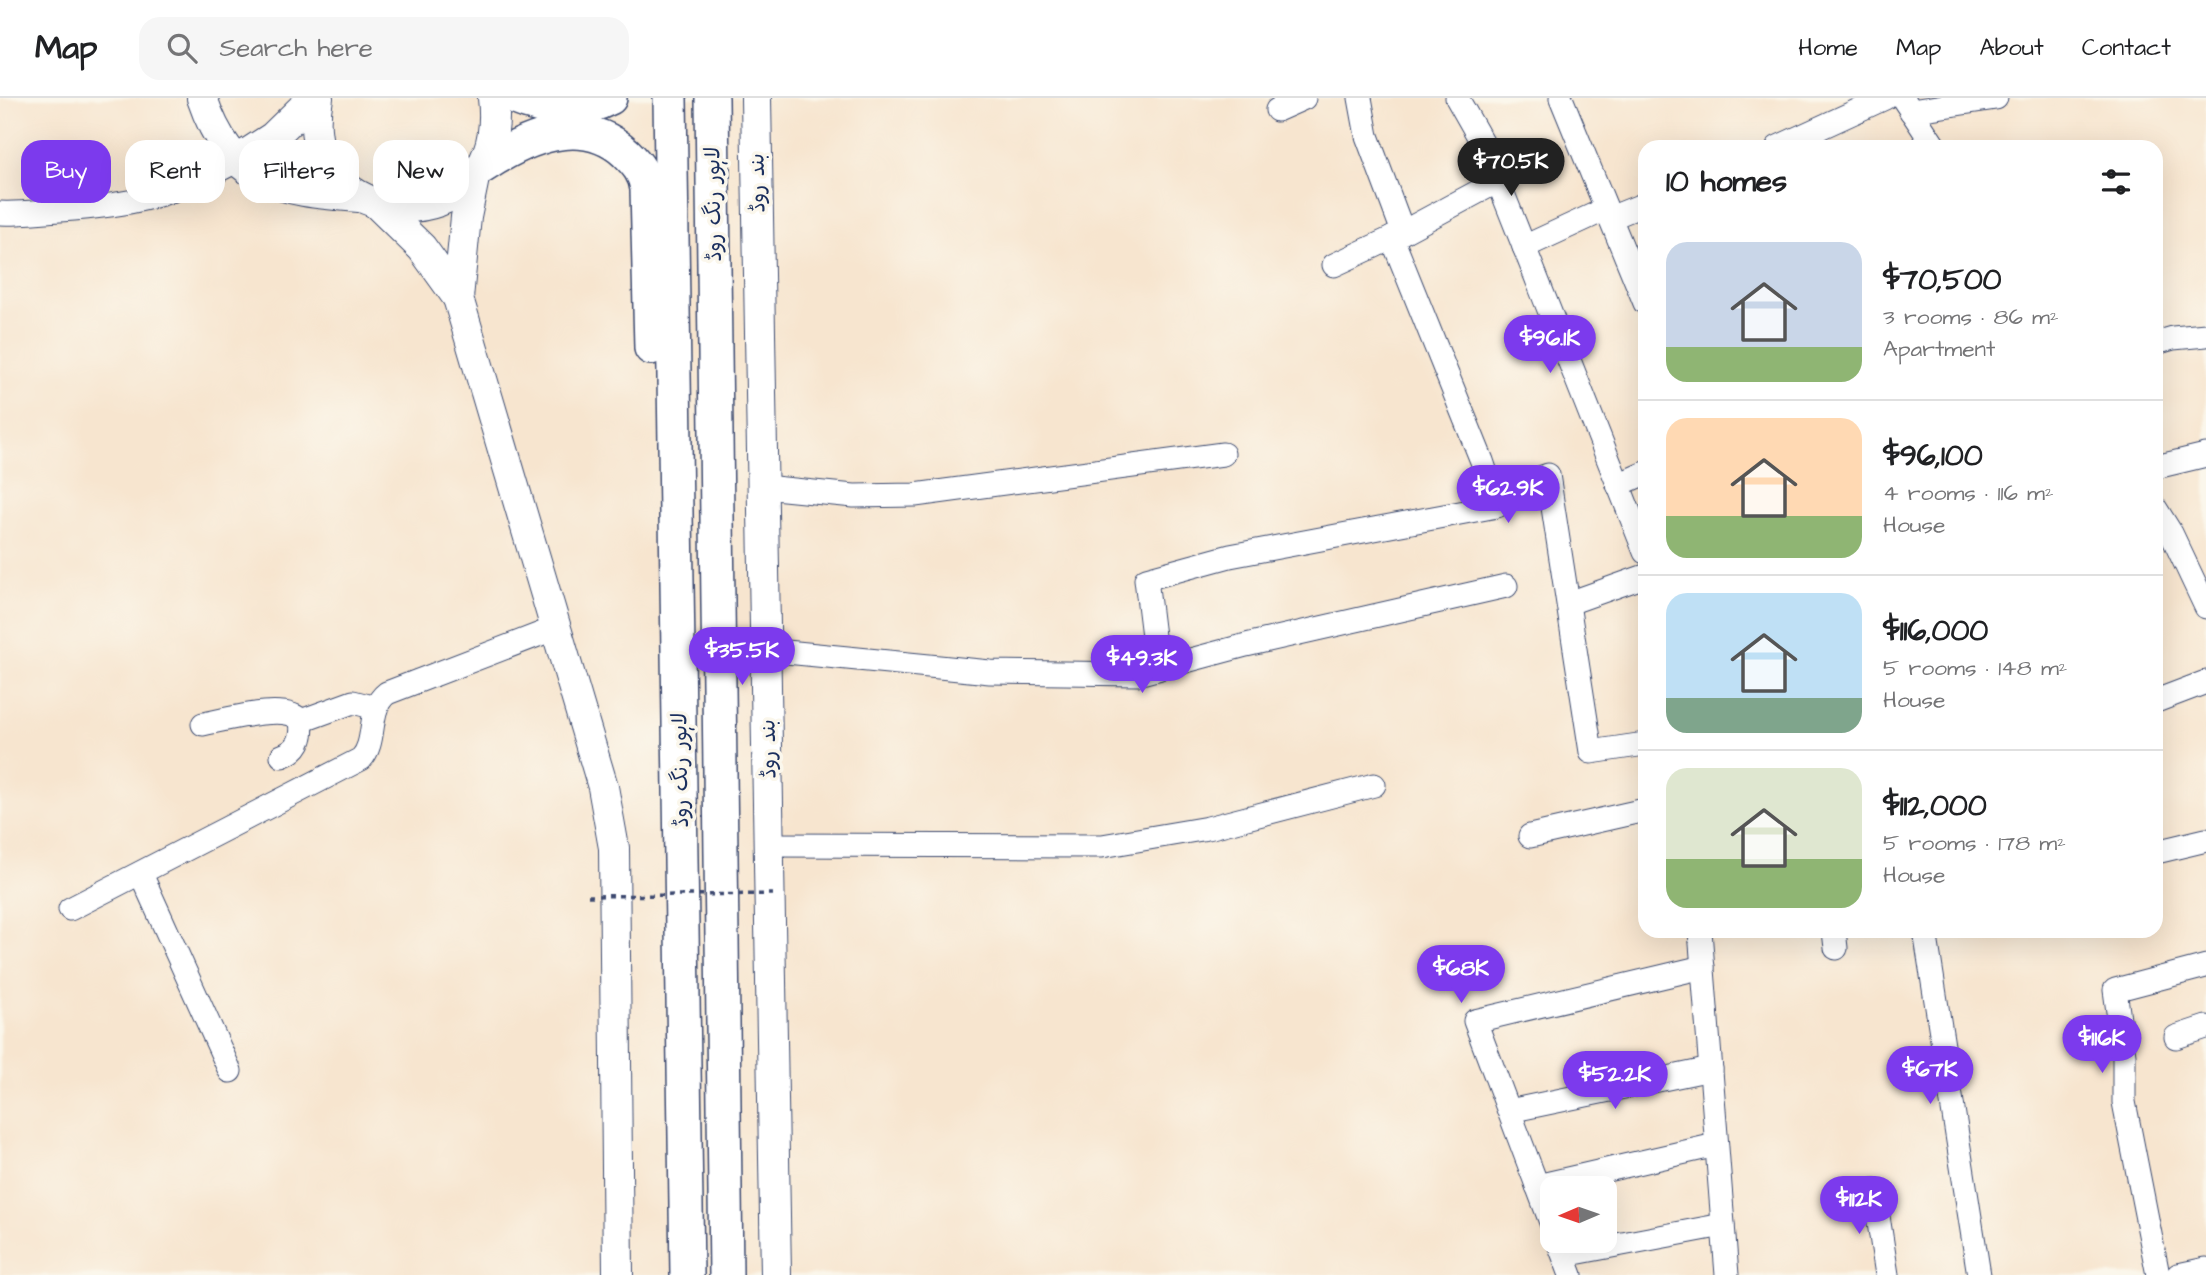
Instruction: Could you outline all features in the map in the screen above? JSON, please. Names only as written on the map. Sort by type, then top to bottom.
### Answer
[{"type":"highway","points":[[515,98],[533,105],[570,109],[610,98]]},
{"type":"highway","name":"لاہور رنگ روڈ","points":[[670,98],[687,1275]]},
{"type":"highway","name":"لاہور رنگ روڈ","points":[[712,98],[726,1275]]},
{"type":"highway","points":[[478,172],[524,141],[545,134],[569,132],[595,135],[613,142],[646,177],[659,628],[680,765]]},
{"type":"main road","points":[[202,98],[214,128],[236,161],[249,173],[285,186],[404,210],[430,206],[454,195],[478,172]]},
{"type":"main road","points":[[236,161],[273,137],[313,98]]},
{"type":"main road","points":[[318,98],[315,114],[317,139],[326,162],[340,182],[368,201],[422,248],[458,298],[603,787],[614,848],[618,1275]]},
{"type":"main road","points":[[458,298],[466,217],[478,172],[492,145],[495,122],[493,98]]},
{"type":"main road","name":"بند روڈ","points":[[756,98],[776,1275]]},
{"type":"street","points":[[1277,110],[1304,98]]},
{"type":"street","points":[[1157,669],[1146,579],[1230,556],[1497,506],[1397,235],[1367,136],[1360,98]]},
{"type":"street","points":[[1457,98],[1488,151],[1638,535]]},
{"type":"street","points":[[1561,98],[1638,286]]},
{"type":"street","points":[[1793,140],[1885,98]]},
{"type":"street","points":[[1930,140],[1907,105],[1997,98]]},
{"type":"street","points":[[2,213],[121,206],[160,197],[201,181],[236,161]]},
{"type":"street","points":[[1334,265],[1498,181]]},
{"type":"street","points":[[1524,247],[1608,214],[1638,206]]},
{"type":"street","points":[[2163,341],[2206,335]]},
{"type":"street","points":[[764,487],[854,496],[915,495],[1223,454]]},
{"type":"street","points":[[2163,465],[2206,455]]},
{"type":"street","points":[[1493,495],[1548,475],[1591,752],[1638,745]]},
{"type":"street","points":[[1618,485],[1638,476]]},
{"type":"street","points":[[2163,520],[2206,607]]},
{"type":"street","points":[[1569,603],[1638,578]]},
{"type":"street","points":[[766,650],[990,672],[1138,674],[1246,645],[1506,586]]},
{"type":"street","points":[[70,909],[361,760],[368,748],[376,708],[380,698],[387,693],[556,628]]},
{"type":"street","points":[[2163,698],[2206,682]]},
{"type":"street","points":[[301,721],[353,702],[376,708]]},
{"type":"street","points":[[203,724],[291,712],[301,721],[302,733],[292,752],[282,755]]},
{"type":"street","points":[[769,845],[1102,846],[1208,828],[1374,785]]},
{"type":"street","points":[[1530,836],[1638,812]]},
{"type":"street","points":[[2163,850],[2206,840]]},
{"type":"street","points":[[141,874],[230,1071]]},
{"type":"street","points":[[1701,938],[1727,1275]]},
{"type":"street","points":[[1926,938],[1979,1275]]},
{"type":"street","points":[[2158,1275],[2124,1102],[2124,1055],[2115,990],[2206,966]]},
{"type":"street","points":[[1540,1193],[1475,1021],[1703,967]]},
{"type":"street","points":[[2176,1037],[2206,1027]]},
{"type":"street","points":[[1509,1111],[1711,1069]]},
{"type":"street","points":[[1537,1185],[1716,1145]]},
{"type":"street","points":[[1874,1190],[1887,1275]]},
{"type":"street","points":[[1564,1257],[1723,1225]]},
{"type":"street","points":[[2178,1275],[2206,1269]]},
{"type":"path","points":[[588,896],[775,894]]}]
